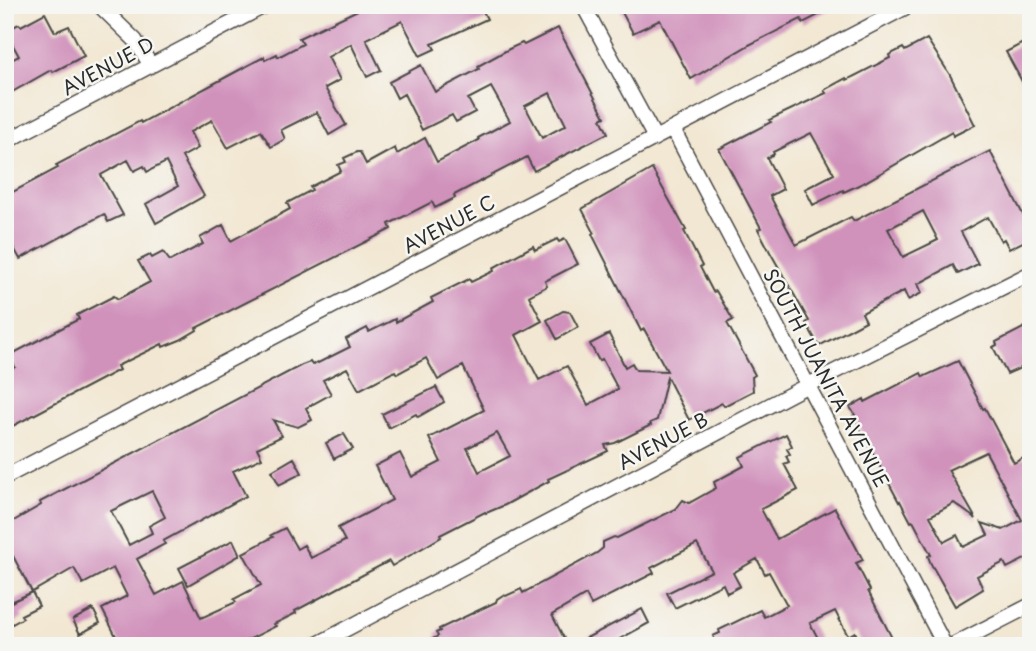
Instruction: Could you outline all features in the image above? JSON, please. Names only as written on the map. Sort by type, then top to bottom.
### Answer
[{"type":"street","points":[[99,5],[135,40],[150,64]]},
{"type":"street","name":"AVENUE D","points":[[5,142],[266,5]]},
{"type":"street","points":[[583,5],[656,138]]},
{"type":"street","name":"AVENUE C","points":[[5,477],[910,5]]},
{"type":"street","name":"SOUTH JUANITA AVENUE","points":[[673,129],[945,646]]},
{"type":"street","name":"AVENUE B","points":[[314,646],[808,385],[1031,273]]},
{"type":"street","points":[[951,646],[1031,606]]},
{"type":"building","points":[[368,5],[480,5],[487,19],[432,44],[435,49],[420,56],[402,21],[366,39],[381,70],[367,77],[351,44],[328,57],[340,80],[325,88],[346,125],[329,135],[317,112],[281,130],[285,139],[271,147],[261,131],[228,148],[212,120],[190,132],[198,148],[182,157],[204,196],[156,223],[146,204],[178,186],[166,162],[147,172],[144,166],[134,171],[128,160],[101,175],[123,215],[108,222],[104,214],[20,259],[5,232],[5,196],[58,168],[56,165],[264,57],[265,60],[277,54],[278,57],[303,44],[299,38]]},
{"type":"building","points":[[618,5],[838,5],[803,23],[801,19],[749,45],[691,79],[660,20],[633,33]]},
{"type":"building","points":[[45,13],[55,32],[69,26],[84,56],[53,72],[51,70],[5,96],[5,63],[19,56],[5,31]]},
{"type":"building","points":[[558,28],[605,117],[601,119],[608,133],[534,171],[527,157],[454,195],[455,198],[435,208],[432,202],[389,224],[391,229],[196,328],[197,330],[180,340],[163,347],[162,344],[117,366],[119,370],[5,430],[5,372],[15,367],[10,355],[79,319],[77,315],[114,296],[118,299],[150,282],[138,261],[163,252],[170,261],[203,244],[200,238],[223,225],[231,241],[290,209],[287,203],[341,171],[338,165],[346,162],[344,158],[357,152],[360,152],[366,164],[395,148],[397,154],[425,138],[437,162],[479,140],[478,138],[510,121],[491,87],[468,99],[475,112],[456,122],[452,115],[422,130],[404,94],[397,98],[389,82],[421,65],[435,92],[479,69],[478,66],[509,49],[522,43],[524,45]],"holes":[[[550,93],[566,125],[542,138],[525,106]]]},
{"type":"building","points":[[927,39],[950,75],[975,125],[953,136],[952,132],[865,182],[813,205],[805,189],[834,174],[811,133],[773,152],[774,154],[767,158],[783,189],[770,196],[796,245],[851,217],[854,221],[990,151],[1031,230],[1031,238],[1009,249],[1004,239],[1001,241],[988,217],[961,232],[978,264],[958,274],[953,265],[918,284],[922,293],[908,300],[904,291],[862,313],[866,321],[819,346],[806,323],[809,321],[770,252],[758,229],[761,228],[719,149],[771,122],[769,120],[826,93],[824,90],[846,78],[847,80],[890,58],[889,55],[903,48],[905,51]],"holes":[[[923,211],[938,240],[903,257],[888,229]]]},
{"type":"building","points":[[1031,39],[1031,98],[1006,52]]},
{"type":"building","points":[[652,169],[686,230],[684,231],[713,292],[716,291],[733,320],[727,323],[755,375],[752,377],[753,391],[689,420],[667,377],[657,420],[650,423],[651,425],[615,443],[605,445],[608,451],[548,479],[549,481],[505,505],[440,535],[441,537],[392,566],[389,561],[236,646],[121,646],[102,609],[127,596],[113,568],[83,584],[74,568],[32,592],[13,556],[5,560],[5,526],[41,505],[40,502],[302,365],[318,363],[350,347],[346,339],[367,328],[369,332],[395,319],[396,322],[433,302],[431,298],[469,279],[471,282],[494,271],[493,268],[533,246],[535,250],[557,239],[559,242],[565,239],[578,264],[545,281],[547,286],[529,296],[542,321],[516,335],[539,380],[567,366],[588,405],[618,389],[602,359],[599,361],[590,344],[609,334],[625,367],[632,363],[636,370],[667,371],[644,329],[641,331],[582,209]],"holes":[[[426,358],[438,380],[463,366],[484,410],[429,438],[441,462],[412,477],[400,453],[375,466],[392,500],[338,528],[345,541],[311,558],[304,545],[297,549],[285,528],[243,553],[261,585],[234,599],[236,602],[201,618],[183,581],[156,595],[137,559],[165,544],[163,541],[246,496],[233,471],[262,458],[257,448],[282,436],[273,420],[298,427],[312,420],[306,408],[331,394],[323,380],[347,368],[359,390],[395,371],[397,374]],[[497,433],[510,456],[479,472],[467,448]],[[152,491],[165,517],[149,526],[152,533],[129,545],[111,511]]]},
{"type":"building","points":[[563,311],[570,312],[578,327],[557,339],[547,320]]},
{"type":"building","points":[[1031,324],[1031,363],[1007,374],[993,347],[997,345],[996,342]]},
{"type":"building","points":[[958,361],[1014,463],[1031,454],[1031,556],[1007,568],[1004,562],[977,576],[983,589],[955,606],[931,564],[928,556],[931,555],[913,521],[911,522],[899,502],[850,407],[921,373],[923,377]],"holes":[[[986,452],[1022,520],[1003,530],[982,523],[988,535],[963,547],[957,535],[944,542],[930,516],[954,503],[976,519],[948,470]]]},
{"type":"building","points":[[436,387],[444,402],[418,417],[416,414],[389,428],[382,414]]},
{"type":"building","points":[[344,434],[353,449],[334,459],[326,443]]},
{"type":"building","points":[[786,434],[792,446],[787,449],[790,454],[786,456],[789,462],[784,464],[798,490],[761,509],[777,539],[835,508],[863,560],[856,563],[896,646],[862,646],[855,632],[848,636],[835,611],[810,623],[822,646],[718,646],[713,636],[720,633],[719,630],[760,610],[764,617],[787,605],[769,572],[765,574],[757,559],[733,573],[740,586],[727,593],[723,584],[675,608],[667,593],[712,571],[697,544],[651,568],[654,573],[591,605],[586,595],[552,615],[568,646],[420,646],[438,636],[436,633],[439,629],[496,602],[503,595],[521,589],[523,593],[597,553],[603,548],[603,542],[617,538],[676,509],[683,500],[689,503],[716,488],[714,482],[744,466],[740,457]]},
{"type":"building","points":[[294,458],[302,473],[279,485],[272,471]]},
{"type":"building","points":[[233,540],[240,555],[188,585],[179,568]]},
{"type":"building","points":[[32,592],[39,606],[21,615],[23,618],[5,628],[5,605]]},
{"type":"building","points":[[93,609],[100,623],[80,634],[73,620]]},
{"type":"building","points":[[642,609],[649,623],[607,646],[571,646]]}]
